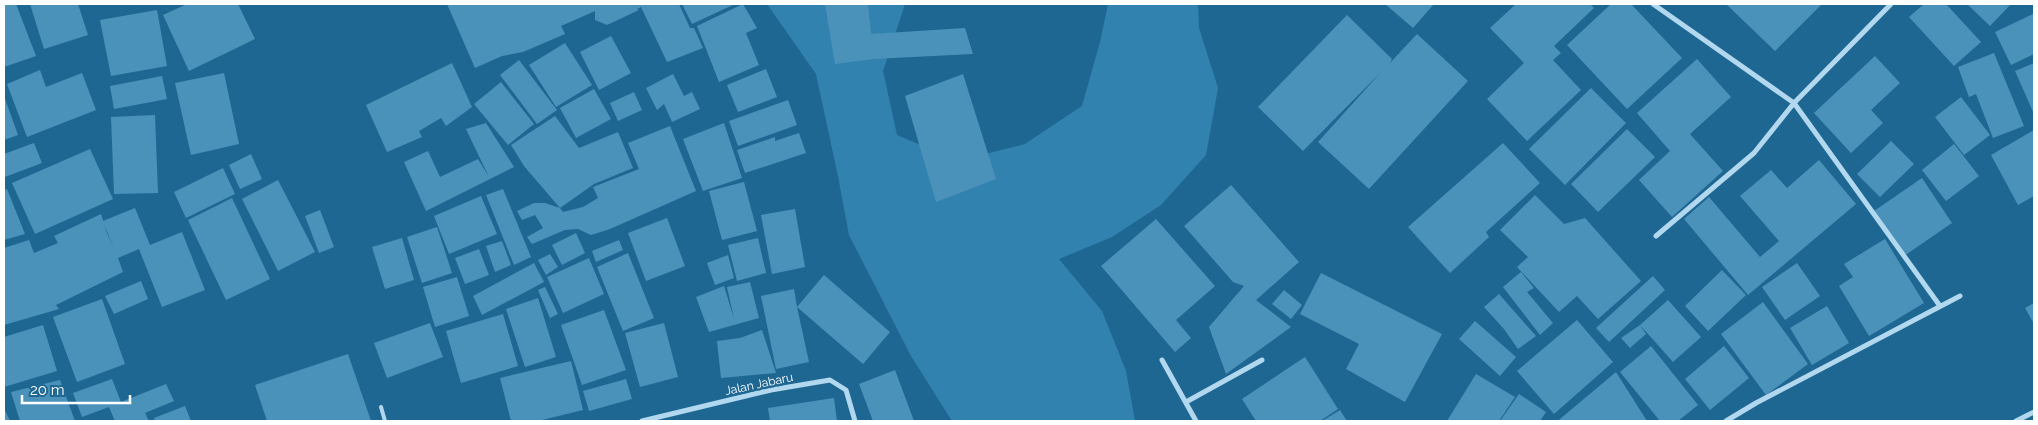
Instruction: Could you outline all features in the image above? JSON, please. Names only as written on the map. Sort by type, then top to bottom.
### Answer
[{"type":"street","points":[[1653,4],[1794,103],[1940,306]]},
{"type":"street","points":[[1656,236],[1754,153],[1794,103],[1891,4]]},
{"type":"street","points":[[1726,421],[1756,403],[1960,296]]},
{"type":"street","points":[[1162,360],[1196,421]]},
{"type":"street","points":[[1186,402],[1262,360]]},
{"type":"street","name":"Jalan Jabaru","points":[[642,421],[771,390],[830,380],[846,390],[855,421]]},
{"type":"street","points":[[2016,421],[2034,412]]},
{"type":"lane","points":[[381,407],[385,421]]},
{"type":"shaded area","points":[[767,4],[905,4],[883,71],[897,135],[958,161],[1025,144],[1082,106],[1100,42],[1108,4],[1198,4],[1199,28],[1218,88],[1206,155],[1161,205],[1112,237],[1059,259],[1102,311],[1126,371],[1135,421],[952,421],[911,356],[849,235],[816,74]]},
{"type":"building","points":[[4,4],[16,4],[36,56],[4,67]]},
{"type":"building","points":[[30,4],[78,4],[88,35],[44,49]]},
{"type":"building","points":[[187,4],[238,4],[255,39],[189,71],[163,15]]},
{"type":"building","points":[[447,4],[679,4],[690,28],[694,28],[703,48],[667,62],[641,7],[637,9],[639,10],[607,25],[595,20],[595,11],[561,26],[565,34],[523,52],[502,56],[475,68]]},
{"type":"building","points":[[682,4],[735,4],[692,24]]},
{"type":"building","points":[[743,4],[757,28],[746,33],[759,65],[719,82],[697,26]]},
{"type":"building","points":[[825,4],[868,4],[871,34],[965,28],[973,54],[873,59],[835,64]]},
{"type":"building","points":[[1385,4],[1434,4],[1413,28]]},
{"type":"building","points":[[1516,4],[1590,4],[1594,8],[1554,46],[1561,53],[1553,60],[1581,90],[1527,141],[1487,99],[1524,63],[1490,28]]},
{"type":"building","points":[[1611,4],[1631,4],[1682,58],[1627,109],[1567,45]]},
{"type":"building","points":[[1726,4],[1822,4],[1775,51]]},
{"type":"building","points":[[1924,4],[1946,4],[1981,42],[1954,66],[1909,17]]},
{"type":"building","points":[[1967,4],[2011,4],[1990,26]]},
{"type":"building","points":[[157,10],[167,66],[111,76],[100,20]]},
{"type":"building","points":[[2033,14],[2034,54],[2011,65],[1995,32]]},
{"type":"building","points":[[1347,15],[1392,59],[1390,63],[1417,34],[1468,81],[1369,189],[1318,142],[1382,71],[1303,151],[1258,107]]},
{"type":"building","points":[[611,36],[631,73],[599,90],[580,52]]},
{"type":"building","points":[[565,43],[592,85],[556,107],[529,65]]},
{"type":"building","points":[[1994,53],[2024,126],[1993,138],[1976,94],[1969,97],[1958,67]]},
{"type":"building","points":[[1875,56],[1900,83],[1871,110],[1883,123],[1851,153],[1814,113]]},
{"type":"building","points":[[1697,59],[1731,97],[1690,134],[1723,171],[1672,217],[1639,180],[1670,151],[1637,113]]},
{"type":"building","points":[[519,60],[557,110],[537,124],[500,75]]},
{"type":"building","points":[[452,63],[472,107],[446,126],[441,118],[419,131],[422,137],[387,152],[366,105]]},
{"type":"building","points":[[2034,63],[2034,114],[2015,71]]},
{"type":"building","points":[[766,69],[777,97],[738,112],[727,85]]},
{"type":"building","points":[[40,70],[46,87],[82,73],[96,110],[27,137],[7,84]]},
{"type":"building","points":[[224,73],[239,144],[191,155],[175,83]]},
{"type":"building","points":[[673,74],[684,96],[692,92],[700,109],[672,122],[664,104],[657,110],[646,88]]},
{"type":"building","points":[[963,74],[996,179],[936,202],[905,96]]},
{"type":"building","points":[[162,76],[167,99],[114,109],[110,86]]},
{"type":"building","points":[[501,82],[534,124],[508,145],[474,104]]},
{"type":"building","points":[[1591,88],[1626,123],[1565,185],[1529,149]]},
{"type":"building","points":[[594,89],[611,119],[576,138],[560,108]]},
{"type":"building","points":[[634,92],[642,110],[618,121],[610,103]]},
{"type":"building","points":[[4,96],[18,135],[4,140]]},
{"type":"building","points":[[1961,97],[1990,135],[1964,155],[1935,117]]},
{"type":"building","points":[[788,100],[797,125],[738,146],[729,121]]},
{"type":"building","points":[[155,115],[158,193],[114,194],[111,117]]},
{"type":"building","points":[[555,116],[579,148],[618,132],[633,168],[594,184],[560,208],[524,166],[511,145]]},
{"type":"building","points":[[486,123],[514,167],[426,211],[404,162],[428,151],[440,177],[478,159],[489,177],[466,129]]},
{"type":"building","points":[[724,123],[742,178],[703,191],[683,139]]},
{"type":"building","points":[[670,126],[696,191],[610,229],[591,235],[578,229],[565,230],[532,244],[527,237],[543,228],[535,215],[522,220],[517,211],[534,203],[545,203],[560,208],[563,212],[583,207],[598,198],[593,187],[639,169],[628,143]]},
{"type":"building","points":[[1627,129],[1655,157],[1598,212],[1571,184]]},
{"type":"building","points":[[2034,130],[2034,196],[2018,205],[1991,155]]},
{"type":"building","points":[[799,133],[806,153],[745,173],[737,150],[775,137],[775,141]]},
{"type":"building","points":[[1891,141],[1914,164],[1880,197],[1857,174]]},
{"type":"building","points":[[34,143],[42,163],[5,177],[4,154]]},
{"type":"building","points":[[1503,143],[1540,183],[1486,232],[1489,237],[1450,273],[1408,227]]},
{"type":"building","points":[[1954,144],[1979,176],[1946,201],[1922,170]]},
{"type":"building","points":[[90,149],[113,199],[35,234],[12,183]]},
{"type":"building","points":[[251,154],[262,179],[240,189],[229,165]]},
{"type":"building","points":[[1819,160],[1856,204],[1748,295],[1684,219],[1709,197],[1760,257],[1779,241],[1740,196],[1771,170],[1787,188]]},
{"type":"building","points":[[223,168],[235,194],[186,218],[174,192]]},
{"type":"building","points":[[1922,178],[1952,223],[1904,256],[1874,211]]},
{"type":"building","points":[[278,180],[315,252],[278,271],[242,199]]},
{"type":"building","points":[[744,182],[757,231],[722,240],[709,191]]},
{"type":"building","points":[[1231,185],[1299,262],[1256,300],[1291,327],[1226,374],[1209,327],[1244,286],[1233,282],[1184,226]]},
{"type":"building","points":[[7,189],[25,234],[4,240],[4,190]]},
{"type":"building","points":[[503,189],[531,257],[514,265],[486,195]]},
{"type":"building","points":[[1535,195],[1564,224],[1585,218],[1641,281],[1598,319],[1577,296],[1559,312],[1517,267],[1528,257],[1500,230]]},
{"type":"building","points":[[481,196],[497,234],[449,254],[434,216]]},
{"type":"building","points":[[232,198],[270,279],[226,300],[188,220]]},
{"type":"building","points":[[135,208],[150,245],[182,232],[205,290],[162,307],[139,249],[118,258],[123,272],[56,305],[59,309],[4,325],[4,248],[29,240],[34,253],[58,243],[54,236],[101,214],[103,221]]},
{"type":"building","points":[[795,209],[805,267],[772,274],[761,215]]},
{"type":"building","points":[[320,210],[334,247],[319,253],[305,216]]},
{"type":"building","points":[[667,218],[685,266],[646,281],[628,233]]},
{"type":"building","points":[[1156,219],[1215,286],[1176,320],[1191,338],[1175,352],[1101,266]]},
{"type":"building","points":[[437,227],[452,273],[422,283],[407,237]]},
{"type":"building","points":[[576,233],[585,253],[562,265],[552,245]]},
{"type":"building","points":[[402,238],[414,280],[385,289],[372,247]]},
{"type":"building","points":[[758,238],[766,273],[737,281],[728,245]]},
{"type":"building","points":[[1885,239],[1924,303],[1869,336],[1839,286],[1853,277],[1844,264]]},
{"type":"building","points":[[619,240],[623,250],[596,262],[592,251]]},
{"type":"building","points":[[502,241],[511,265],[495,272],[486,246]]},
{"type":"building","points":[[479,249],[489,275],[465,284],[455,258]]},
{"type":"building","points":[[628,253],[654,318],[623,331],[597,267]]},
{"type":"building","points":[[550,254],[558,267],[546,275],[538,260]]},
{"type":"building","points":[[728,255],[734,278],[715,285],[707,263]]},
{"type":"building","points":[[589,258],[604,294],[563,313],[547,277]]},
{"type":"building","points":[[534,263],[544,282],[482,315],[473,296]]},
{"type":"building","points":[[1797,263],[1820,296],[1785,320],[1762,287]]},
{"type":"building","points":[[1722,270],[1746,295],[1708,331],[1685,306]]},
{"type":"building","points":[[1521,272],[1534,288],[1527,292],[1553,323],[1540,335],[1503,287]]},
{"type":"building","points":[[1321,273],[1442,334],[1405,402],[1346,369],[1359,344],[1300,314]]},
{"type":"building","points":[[824,275],[890,332],[863,364],[797,307]]},
{"type":"building","points":[[1653,276],[1665,290],[1609,342],[1596,328]]},
{"type":"building","points":[[457,277],[469,316],[435,327],[423,287]]},
{"type":"building","points":[[141,281],[148,299],[114,314],[105,296]]},
{"type":"building","points":[[750,282],[759,318],[709,332],[696,297],[724,286],[734,319],[727,287]]},
{"type":"building","points":[[545,287],[558,314],[550,318],[538,290]]},
{"type":"building","points":[[794,289],[809,362],[776,369],[761,296]]},
{"type":"building","points":[[1284,290],[1302,305],[1291,319],[1272,304]]},
{"type":"building","points":[[1499,294],[1536,336],[1518,349],[1504,329],[1484,307]]},
{"type":"building","points":[[538,298],[556,357],[525,367],[506,309]]},
{"type":"building","points":[[102,299],[125,364],[77,382],[53,317]]},
{"type":"building","points":[[1668,300],[1701,337],[1673,362],[1640,325]]},
{"type":"building","points":[[1763,302],[1808,364],[1766,395],[1721,334]]},
{"type":"building","points":[[2034,303],[2034,324],[2025,308]]},
{"type":"building","points":[[1827,306],[1849,343],[1812,365],[1790,328]]},
{"type":"building","points":[[604,310],[626,370],[582,385],[561,325]]},
{"type":"building","points":[[503,314],[518,366],[461,383],[446,331]]},
{"type":"building","points":[[1577,320],[1613,362],[1554,414],[1517,371]]},
{"type":"building","points":[[1475,321],[1516,357],[1500,376],[1459,339]]},
{"type":"building","points":[[430,323],[443,357],[387,378],[374,343]]},
{"type":"building","points":[[664,323],[678,377],[640,387],[625,333]]},
{"type":"building","points":[[43,325],[57,371],[4,387],[4,337]]},
{"type":"building","points":[[1640,325],[1646,334],[1630,348],[1621,338]]},
{"type":"building","points":[[762,330],[776,373],[721,378],[717,341],[740,338]]},
{"type":"building","points":[[1651,346],[1698,405],[1678,421],[1660,421],[1620,372]]},
{"type":"building","points":[[1724,346],[1749,378],[1710,410],[1685,379]]},
{"type":"building","points":[[348,354],[371,421],[267,421],[255,385]]},
{"type":"building","points":[[1305,357],[1338,409],[1320,421],[1256,421],[1242,399]]},
{"type":"building","points":[[571,361],[583,410],[538,421],[511,421],[500,378]]},
{"type":"building","points":[[895,370],[914,421],[873,421],[859,384]]},
{"type":"building","points":[[1616,372],[1647,421],[1557,421],[1560,419]]},
{"type":"building","points":[[1476,374],[1515,397],[1499,421],[1447,421]]},
{"type":"building","points":[[112,379],[121,402],[166,384],[174,401],[145,413],[149,421],[115,421],[109,407],[82,417],[73,393]]},
{"type":"building","points":[[626,379],[632,399],[589,411],[583,391]]},
{"type":"building","points":[[60,380],[75,421],[20,421],[11,392]]},
{"type":"building","points":[[1519,394],[1546,412],[1540,421],[1500,421]]},
{"type":"building","points":[[834,398],[837,421],[770,421],[768,408]]},
{"type":"building","points":[[185,406],[191,421],[155,421],[154,418]]},
{"type":"building","points":[[4,408],[10,421],[4,421]]},
{"type":"building","points":[[1340,410],[1347,421],[1322,421]]}]
